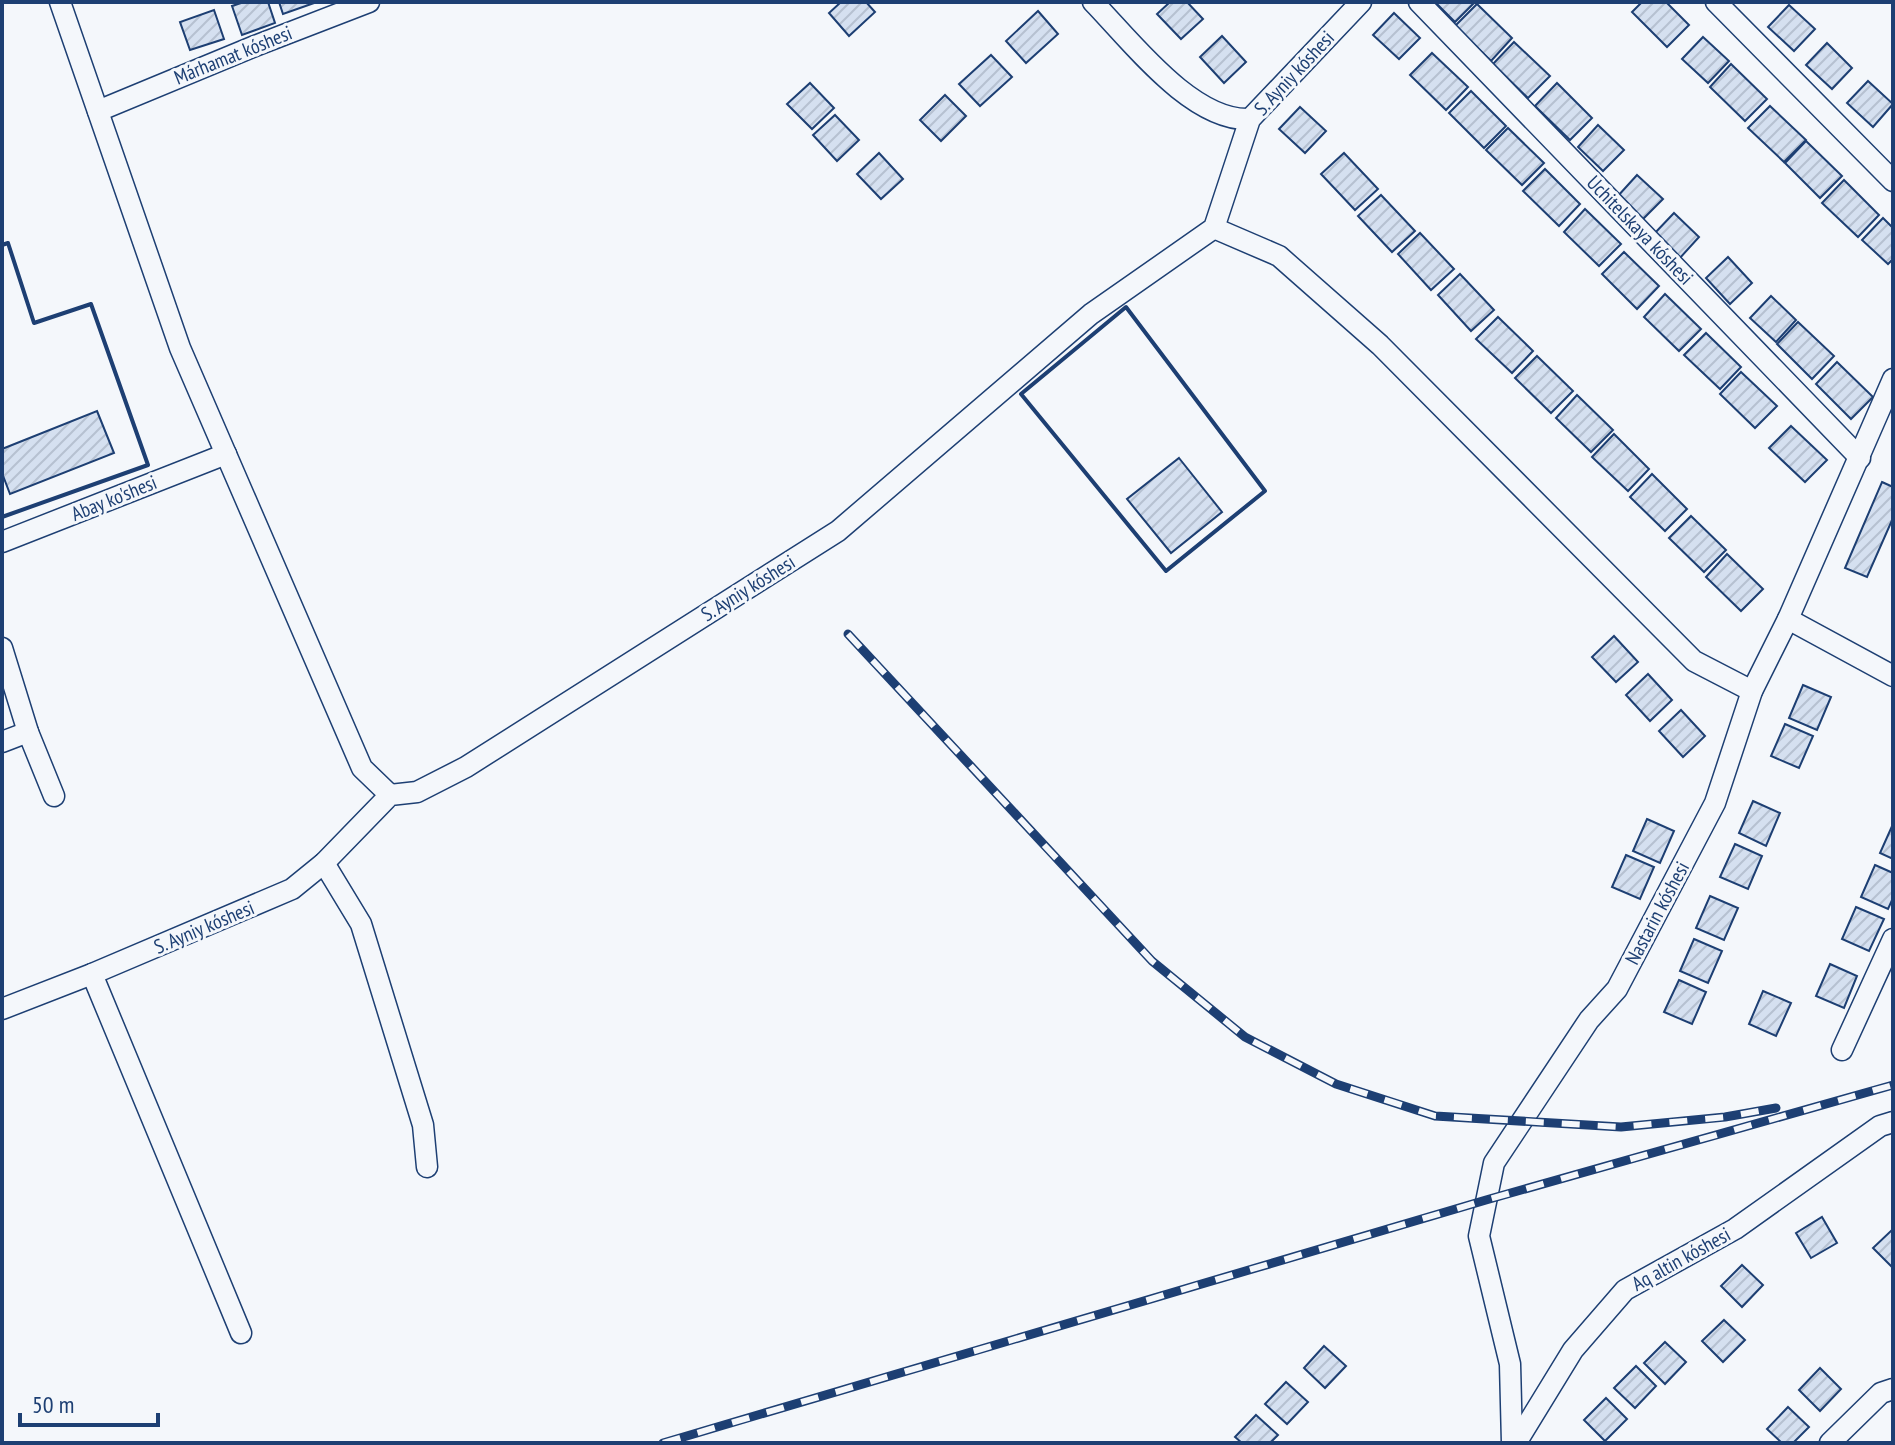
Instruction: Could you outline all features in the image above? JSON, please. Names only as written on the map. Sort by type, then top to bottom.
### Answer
[{"type":"street","points":[[60,2],[180,348],[362,768],[390,795]]},
{"type":"street","name":"Márhamat kóshesi","points":[[98,111],[369,2]]},
{"type":"street","points":[[1093,2],[1174,85],[1215,112],[1233,120],[1250,119]]},
{"type":"street","name":"S. Ayniy kóshesi","points":[[2,1009],[292,889],[324,863],[390,795],[417,792],[466,767],[838,531],[1091,314],[1214,228],[1250,119],[1361,2]]},
{"type":"street","name":"Uchitelskaya kóshesi","points":[[1419,2],[1860,458]]},
{"type":"street","points":[[1716,2],[1893,181]]},
{"type":"street","points":[[1214,228],[1279,256],[1380,345],[1694,661],[1752,691]]},
{"type":"street","name":"Nastarin kóshesi","points":[[1514,1443],[1510,1364],[1479,1236],[1494,1163],[1589,1020],[1617,989],[1715,803],[1752,691],[1788,619],[1893,379]]},
{"type":"street","name":"Abay ko'shesi","points":[[2,542],[226,454]]},
{"type":"street","points":[[1788,619],[1893,676]]},
{"type":"street","points":[[2,648],[28,732],[54,796]]},
{"type":"street","points":[[2,742],[28,732]]},
{"type":"street","points":[[324,863],[361,924],[423,1125],[427,1167]]},
{"type":"street","points":[[1842,1050],[1893,939]]},
{"type":"street","points":[[92,974],[241,1333]]},
{"type":"street","name":"Aq altin kóshesi","points":[[1514,1443],[1573,1350],[1625,1290],[1735,1229],[1880,1126],[1893,1122]]},
{"type":"street","points":[[1830,1443],[1881,1393],[1893,1389]]},
{"type":"building","points":[[244,2],[268,2],[275,23],[242,35],[232,6]]},
{"type":"building","points":[[279,2],[317,2],[283,14]]},
{"type":"building","points":[[841,2],[866,2],[875,12],[849,36],[829,13]]},
{"type":"building","points":[[1170,2],[1187,2],[1203,19],[1181,39],[1157,14]]},
{"type":"building","points":[[1435,2],[1475,2],[1455,22]]},
{"type":"building","points":[[1642,2],[1666,2],[1689,25],[1667,47],[1632,12]]},
{"type":"building","points":[[1477,4],[1512,38],[1491,61],[1455,26]]},
{"type":"building","points":[[1789,5],[1815,29],[1794,51],[1768,27]]},
{"type":"building","points":[[214,10],[224,39],[190,50],[180,22]]},
{"type":"building","points":[[1038,11],[1058,34],[1026,63],[1006,41]]},
{"type":"building","points":[[1394,13],[1420,38],[1399,59],[1373,35]]},
{"type":"building","points":[[1222,36],[1246,62],[1224,83],[1200,57]]},
{"type":"building","points":[[1703,37],[1729,61],[1708,83],[1682,59]]},
{"type":"building","points":[[1514,42],[1550,76],[1528,98],[1493,64]]},
{"type":"building","points":[[1827,43],[1852,68],[1832,89],[1806,65]]},
{"type":"building","points":[[1432,53],[1468,87],[1446,110],[1410,75]]},
{"type":"building","points":[[991,55],[1012,77],[980,106],[959,84]]},
{"type":"building","points":[[1731,64],[1767,99],[1745,121],[1710,87]]},
{"type":"building","points":[[1868,81],[1893,104],[1873,127],[1847,103]]},
{"type":"building","points":[[810,83],[834,108],[812,129],[787,104]]},
{"type":"building","points":[[1557,83],[1592,118],[1570,140],[1535,106]]},
{"type":"building","points":[[1471,91],[1506,126],[1484,148],[1449,113]]},
{"type":"building","points":[[945,95],[966,116],[941,141],[920,120]]},
{"type":"building","points":[[1770,106],[1806,140],[1784,162],[1748,128]]},
{"type":"building","points":[[1300,107],[1326,131],[1305,153],[1279,129]]},
{"type":"building","points":[[835,115],[859,140],[837,161],[813,135]]},
{"type":"building","points":[[1598,125],[1624,150],[1603,171],[1578,147]]},
{"type":"building","points":[[1508,128],[1544,163],[1522,185],[1486,150]]},
{"type":"building","points":[[1806,141],[1842,176],[1820,198],[1785,163]]},
{"type":"building","points":[[879,153],[903,179],[881,199],[857,174]]},
{"type":"building","points":[[1344,153],[1378,189],[1355,210],[1321,174]]},
{"type":"building","points":[[1545,169],[1580,204],[1559,226],[1523,191]]},
{"type":"building","points":[[1637,175],[1663,199],[1642,220],[1617,197]]},
{"type":"building","points":[[1844,180],[1879,215],[1858,237],[1822,203]]},
{"type":"building","points":[[1381,195],[1415,231],[1392,252],[1358,216]]},
{"type":"building","points":[[1585,209],[1621,244],[1599,266],[1564,232]]},
{"type":"building","points":[[1674,213],[1699,237],[1679,259],[1653,235]]},
{"type":"building","points":[[1883,218],[1893,228],[1893,259],[1888,264],[1862,240]]},
{"type":"building","points":[[1420,233],[1454,269],[1431,290],[1398,254]]},
{"type":"building","points":[[1624,252],[1659,286],[1637,309],[1602,274]]},
{"type":"building","points":[[1728,257],[1752,283],[1730,304],[1706,278]]},
{"type":"building","points":[[1460,274],[1494,310],[1471,331],[1438,295]]},
{"type":"building","points":[[1665,294],[1701,329],[1679,351],[1644,317]]},
{"type":"building","points":[[1771,296],[1796,320],[1776,342],[1750,318]]},
{"type":"building","points":[[1498,317],[1533,351],[1512,373],[1476,339]]},
{"type":"building","points":[[1798,322],[1834,356],[1812,379],[1777,344]]},
{"type":"building","points":[[1706,333],[1741,367],[1720,389],[1684,355]]},
{"type":"building","points":[[1537,356],[1573,391],[1551,413],[1515,378]]},
{"type":"building","points":[[1837,362],[1873,397],[1851,419],[1816,384]]},
{"type":"building","points":[[1741,372],[1777,406],[1755,428],[1720,394]]},
{"type":"building","points":[[1577,395],[1613,430],[1591,452],[1556,418]]},
{"type":"building","points":[[97,411],[114,453],[10,494],[2,473],[2,449]]},
{"type":"building","points":[[1791,426],[1827,460],[1805,482],[1769,448]]},
{"type":"building","points":[[1614,434],[1649,469],[1628,491],[1592,457]]},
{"type":"building","points":[[1179,458],[1222,512],[1171,553],[1127,499]]},
{"type":"building","points":[[1652,474],[1687,509],[1665,531],[1630,497]]},
{"type":"building","points":[[1882,482],[1893,487],[1893,518],[1867,577],[1845,568]]},
{"type":"building","points":[[1691,516],[1726,550],[1704,572],[1669,538]]},
{"type":"building","points":[[1727,554],[1763,589],[1741,611],[1706,577]]},
{"type":"building","points":[[1614,636],[1638,662],[1616,682],[1592,657]]},
{"type":"building","points":[[1648,674],[1672,700],[1650,721],[1626,695]]},
{"type":"building","points":[[1803,685],[1831,697],[1817,730],[1789,718]]},
{"type":"building","points":[[1681,710],[1705,736],[1683,757],[1659,731]]},
{"type":"building","points":[[1785,724],[1813,736],[1799,768],[1771,756]]},
{"type":"building","points":[[1753,801],[1780,813],[1766,846],[1739,833]]},
{"type":"building","points":[[1647,819],[1674,831],[1660,863],[1633,851]]},
{"type":"building","points":[[1893,824],[1893,859],[1880,853]]},
{"type":"building","points":[[1735,844],[1762,856],[1748,889],[1720,877]]},
{"type":"building","points":[[1626,855],[1654,867],[1640,899],[1612,887]]},
{"type":"building","points":[[1875,865],[1893,873],[1893,898],[1888,909],[1861,897]]},
{"type":"building","points":[[1710,896],[1738,908],[1724,940],[1696,928]]},
{"type":"building","points":[[1856,907],[1884,919],[1869,951],[1842,939]]},
{"type":"building","points":[[1694,939],[1722,951],[1708,983],[1680,971]]},
{"type":"building","points":[[1830,964],[1857,976],[1844,1008],[1816,996]]},
{"type":"building","points":[[1679,980],[1706,992],[1692,1024],[1664,1012]]},
{"type":"building","points":[[1763,991],[1791,1003],[1776,1036],[1749,1024]]},
{"type":"building","points":[[1822,1217],[1837,1243],[1811,1258],[1796,1233]]},
{"type":"building","points":[[1893,1229],[1893,1268],[1873,1248]]},
{"type":"building","points":[[1742,1265],[1763,1285],[1742,1307],[1721,1286]]},
{"type":"building","points":[[1724,1320],[1745,1340],[1723,1362],[1702,1341]]},
{"type":"building","points":[[1665,1342],[1686,1362],[1665,1384],[1644,1363]]},
{"type":"building","points":[[1324,1346],[1346,1366],[1325,1388],[1304,1368]]},
{"type":"building","points":[[1636,1366],[1656,1386],[1635,1408],[1614,1388]]},
{"type":"building","points":[[1820,1368],[1841,1389],[1820,1411],[1799,1390]]},
{"type":"building","points":[[1286,1382],[1308,1402],[1287,1424],[1265,1404]]},
{"type":"building","points":[[1606,1398],[1627,1419],[1605,1441],[1584,1420]]},
{"type":"building","points":[[1788,1407],[1809,1427],[1793,1443],[1782,1443],[1767,1429]]},
{"type":"building","points":[[1256,1415],[1278,1435],[1270,1443],[1242,1443],[1235,1437]]},
{"type":"railway","points":[[848,634],[1152,961],[1245,1037],[1336,1084],[1435,1116],[1621,1127],[1725,1117],[1776,1108]]},
{"type":"railway","points":[[663,1443],[1486,1200],[1893,1085]]},
{"type":"wall","points":[[2,245],[8,243],[34,323],[91,304],[148,465],[2,517]]},
{"type":"wall","points":[[1126,307],[1265,491],[1166,571],[1021,394],[1126,307]]}]
